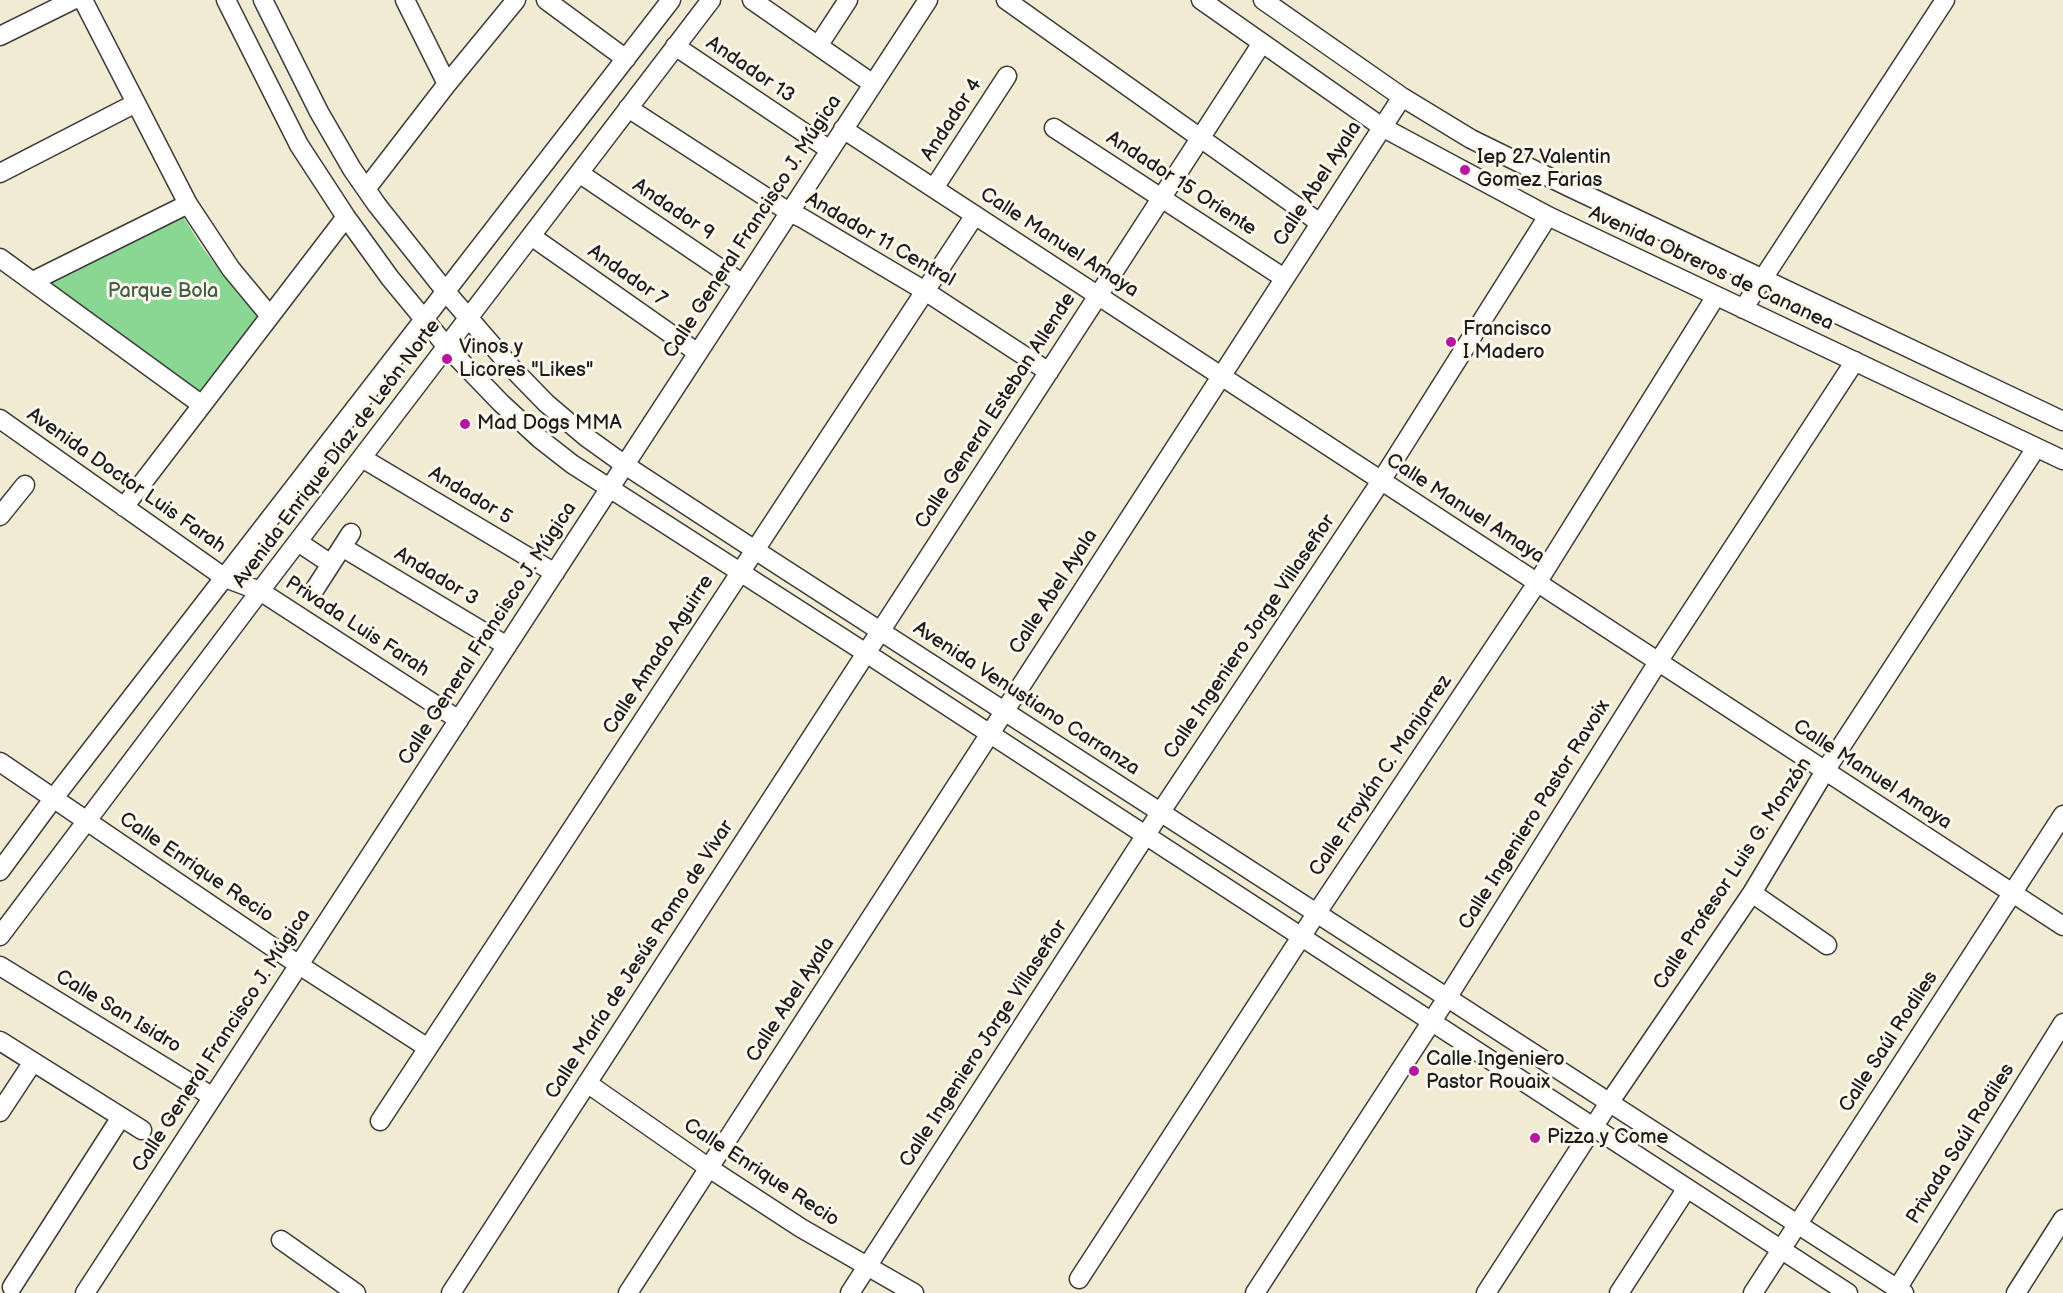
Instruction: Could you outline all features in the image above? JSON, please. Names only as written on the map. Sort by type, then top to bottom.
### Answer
[{"type":"street","points":[[0,36],[73,0]]},
{"type":"street","points":[[83,0],[188,204],[231,269],[270,316]]},
{"type":"street","points":[[226,0],[299,145],[346,217],[424,321],[501,403],[540,439],[572,464],[866,652],[1848,1293]]},
{"type":"street","name":"Avenida Venustiano Carranza","points":[[263,0],[319,112],[366,189],[446,292],[511,367],[546,403],[586,437],[625,465],[1004,712],[1901,1291]]},
{"type":"street","points":[[405,0],[447,84]]},
{"type":"street","points":[[366,189],[447,84],[516,0]]},
{"type":"street","points":[[546,0],[626,59]]},
{"type":"street","name":"Avenida Enrique Díaz de León Norte","points":[[0,871],[53,799],[671,0]]},
{"type":"street","name":"Avenida Enrique Díaz de León Norte","points":[[0,936],[711,0]]},
{"type":"street","points":[[752,0],[873,84]]},
{"type":"street","points":[[818,46],[848,0]]},
{"type":"street","name":"Calle General Francisco J. Múgica","points":[[85,1293],[928,0]]},
{"type":"street","points":[[1006,0],[1320,223]]},
{"type":"street","name":"Avenida Obreros de Cananea","points":[[1201,0],[1382,128],[1548,216],[2063,460]]},
{"type":"street","name":"Avenida Obreros de Cananea","points":[[1263,0],[1402,97],[1471,139],[2063,421]]},
{"type":"street","points":[[1743,309],[1945,0]]},
{"type":"street","name":"Calle General Esteban Allende","points":[[866,652],[1262,43]]},
{"type":"street","name":"Andador 13","points":[[675,46],[830,150]]},
{"type":"street","name":"Andador 4","points":[[934,188],[1007,76]]},
{"type":"street","name":"Calle Abel Ayala","points":[[628,1293],[1402,97]]},
{"type":"street","points":[[0,173],[136,103]]},
{"type":"street","name":"Andador 11 Central","points":[[628,108],[789,212],[925,291],[1049,372]]},
{"type":"street","name":"Andador 15 Oriente","points":[[1054,128],[1284,278]]},
{"type":"street","name":"Calle Manuel Amaya","points":[[843,129],[2063,926]]},
{"type":"street","name":"Andador 9","points":[[579,173],[742,284]]},
{"type":"street","points":[[33,281],[188,204]]},
{"type":"street","name":"Calle Amado Aguirre","points":[[380,1121],[975,215]]},
{"type":"street","name":"Calle Ingeniero Jorge Villaseñor","points":[[850,1293],[1160,813],[1381,481],[1548,216]]},
{"type":"street","points":[[124,507],[346,217]]},
{"type":"street","name":"Andador 7","points":[[531,236],[698,353]]},
{"type":"street","points":[[0,258],[202,405]]},
{"type":"street","name":"Calle Froylán C. Manjarrez","points":[[1079,1278],[1301,936],[1537,583],[1716,296]]},
{"type":"street","name":"Calle Ingeniero Pastor Ravoix","points":[[1255,1293],[1432,1022],[1658,662],[1855,362]]},
{"type":"street","name":"Avenida Doctor Luis Farah","points":[[0,419],[225,578],[260,591]]},
{"type":"street","name":"Calle Profesor Luis G. Monzón","points":[[1486,1293],[1609,1103],[1752,893],[1825,771],[2036,448]]},
{"type":"street","name":"Andador 5","points":[[362,458],[555,573]]},
{"type":"street","points":[[0,516],[25,485]]},
{"type":"street","name":"Andador 3","points":[[313,592],[347,540],[507,646]]},
{"type":"street","points":[[298,542],[331,564]]},
{"type":"street","name":"Privada Luis Farah","points":[[260,591],[459,720]]},
{"type":"street","name":"Calle María de Jesús Romo de Vivar","points":[[451,1293],[866,652]]},
{"type":"street","name":"Calle Enrique Recio","points":[[0,762],[299,965],[428,1048]]},
{"type":"street","name":"Calle Saúl Rodiles","points":[[1753,1293],[2063,815]]},
{"type":"street","points":[[1752,893],[1827,945]]},
{"type":"street","name":"Calle San Isidro","points":[[0,966],[213,1097]]},
{"type":"street","name":"Privada Saúl Rodiles","points":[[1901,1291],[2063,1023]]},
{"type":"street","points":[[2,1046],[33,1062],[142,1130]]},
{"type":"street","points":[[0,1112],[33,1062]]},
{"type":"street","name":"Calle Enrique Recio","points":[[587,1083],[709,1168],[801,1228],[914,1293]]},
{"type":"street","points":[[11,1286],[121,1117]]},
{"type":"street","points":[[1619,1293],[1687,1188]]},
{"type":"street","points":[[2016,1293],[2063,1219]]},
{"type":"street","points":[[281,1240],[356,1293]]},
{"type":"green space","name":"Parque Bola","points":[[182,215],[202,247],[238,294],[260,318],[201,392],[51,283]]},
{"type":"place","name":"Iep 27 Valentin Gomez Farias","points":[[1465,170]]},
{"type":"place","name":"Francisco I Madero","points":[[1451,342]]},
{"type":"place","name":"Vinos y Licores \"Likes\"","points":[[447,359]]},
{"type":"place","name":"Mad Dogs MMA","points":[[465,424]]},
{"type":"place","name":"Calle Ingeniero Pastor Rouaix","points":[[1414,1071]]},
{"type":"place","name":"Pizza y Come","points":[[1535,1138]]}]
